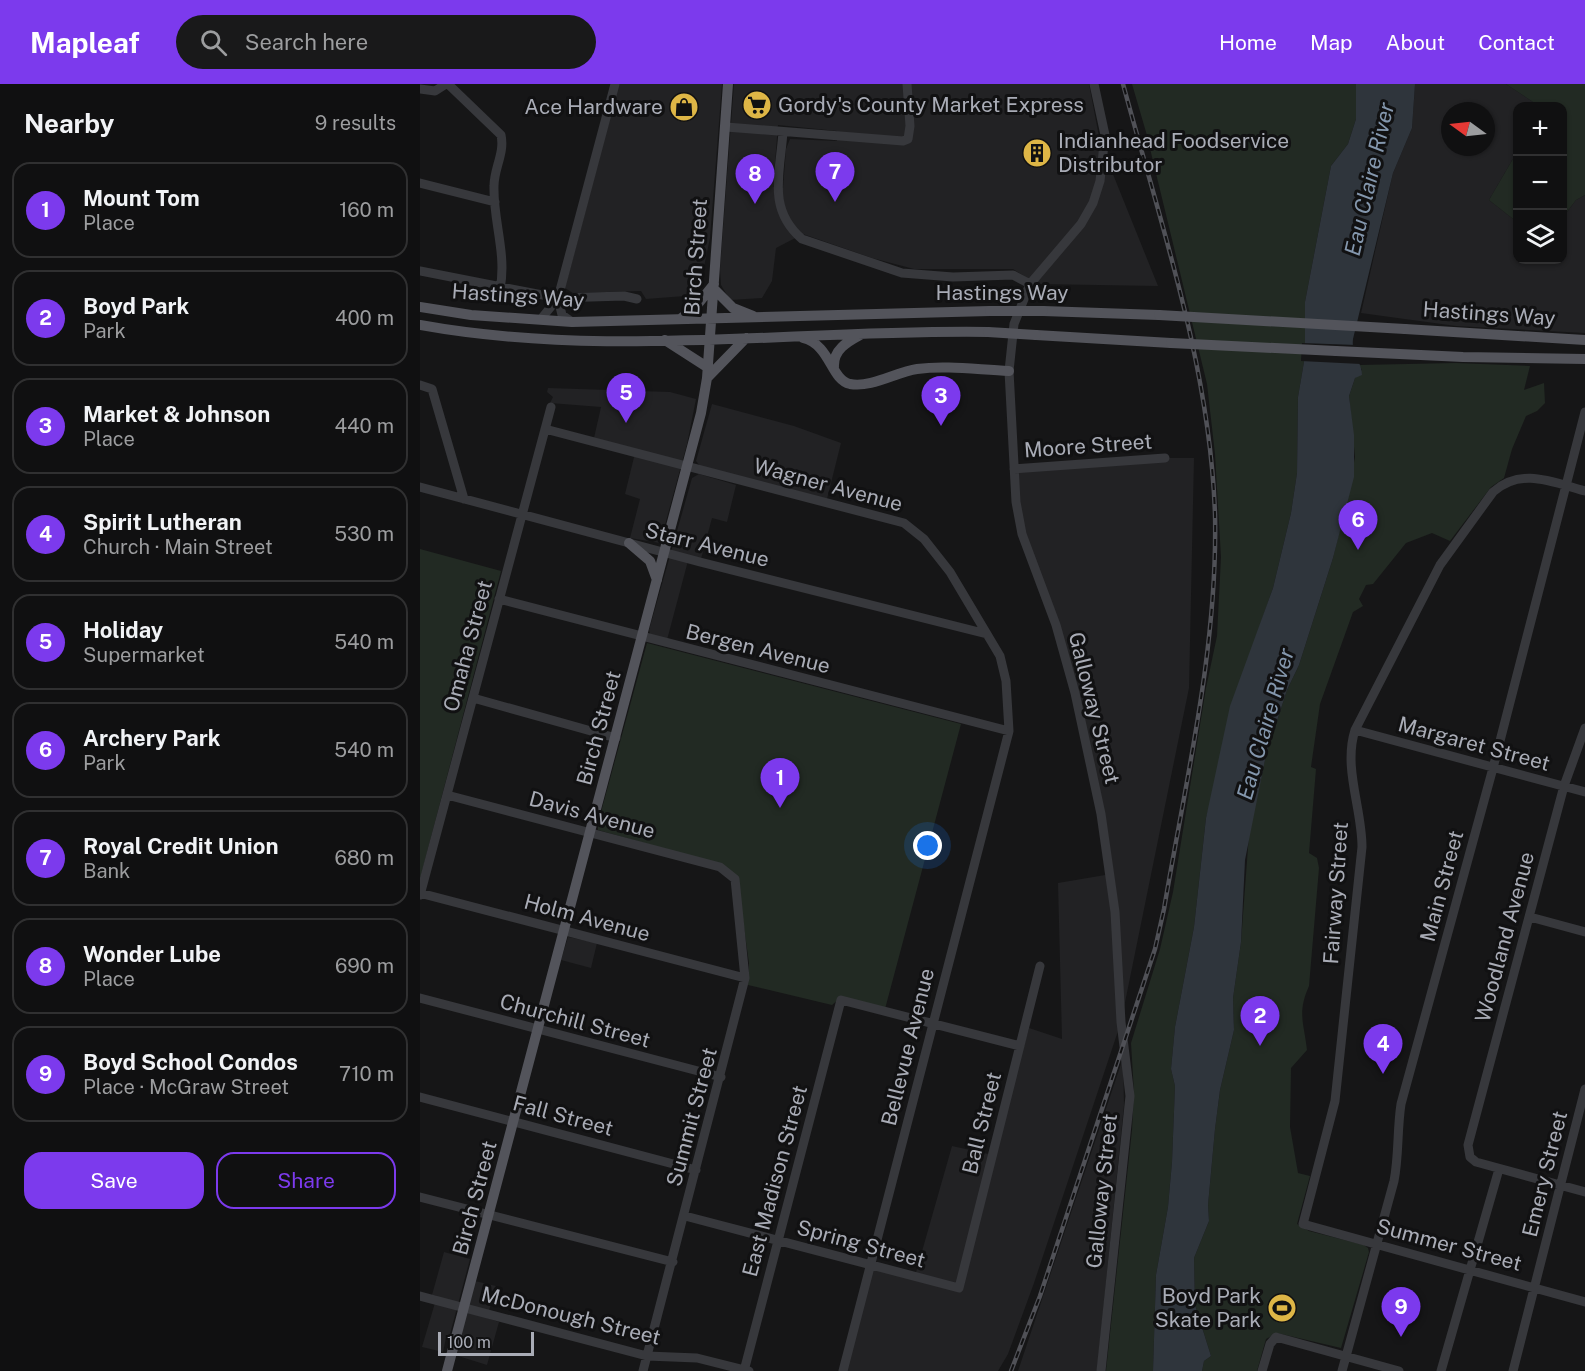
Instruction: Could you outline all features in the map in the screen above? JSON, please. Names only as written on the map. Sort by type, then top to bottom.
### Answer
[{"type":"main road","name":"Birch Street","points":[[447,1371],[689,466],[707,373],[728,84]]},
{"type":"main road","points":[[680,319],[694,309],[713,286],[733,308],[759,319]]},
{"type":"main road","name":"Hastings Way","points":[[420,307],[471,315],[572,322],[1043,311],[1404,328],[1585,340]]},
{"type":"main road","name":"Hastings Way","points":[[420,325],[553,341],[988,332],[1408,355],[1585,359]]},
{"type":"main road","points":[[834,368],[834,361],[841,348],[862,334]]},
{"type":"main road","points":[[795,336],[813,341],[827,354],[844,381],[861,385],[917,369],[1010,371]]},
{"type":"main road","points":[[664,339],[707,373],[746,338]]},
{"type":"main road","points":[[629,543],[650,561],[656,572],[657,584]]},
{"type":"street","points":[[420,89],[435,91],[447,84],[501,135],[503,145],[494,184],[504,266],[500,289]]},
{"type":"street","points":[[541,320],[558,298],[615,84]]},
{"type":"street","points":[[726,127],[893,141],[908,139],[910,126],[907,84]]},
{"type":"street","name":"Galloway Street","points":[[1094,84],[1105,135],[1100,181],[1093,202],[1081,224],[1030,284],[1014,324],[1010,371],[1014,469],[1022,534],[1059,634],[1075,693],[1101,814],[1114,904],[1121,1022],[1130,1096],[1101,1371]]},
{"type":"street","points":[[783,132],[778,199],[782,216],[789,228],[802,239],[902,273],[953,276],[1013,275],[1030,284]]},
{"type":"street","points":[[420,183],[495,202]]},
{"type":"street","points":[[420,271],[500,289],[558,298],[624,296],[637,298]]},
{"type":"street","points":[[558,298],[562,315],[572,322]]},
{"type":"street","points":[[420,385],[432,389],[464,499]]},
{"type":"street","name":"Omaha Street","points":[[420,890],[551,407]]},
{"type":"street","name":"Main Street","points":[[1342,1371],[1378,1245],[1397,1164],[1396,1133],[1401,1104],[1494,768],[1585,412]]},
{"type":"street","name":"Wagner Avenue","points":[[545,429],[904,523],[924,539],[950,572],[1000,656],[1006,681],[1009,731]]},
{"type":"street","name":"Moore Street","points":[[1014,469],[1165,458]]},
{"type":"street","name":"Fairway Street","points":[[1303,1224],[1335,1101],[1354,925],[1362,847],[1361,818],[1350,754],[1355,730],[1440,565],[1493,492],[1504,483],[1524,477],[1565,486]]},
{"type":"street","points":[[1565,486],[1585,491]]},
{"type":"street","name":"Starr Avenue","points":[[420,487],[665,553],[987,634]]},
{"type":"street","name":"Bergen Avenue","points":[[499,599],[642,638],[1009,731]]},
{"type":"street","points":[[473,698],[616,738]]},
{"type":"street","name":"Woodland Avenue","points":[[1499,1169],[1476,1162],[1470,1157],[1468,1145],[1564,786],[1585,728]]},
{"type":"street","name":"Margaret Street","points":[[1355,730],[1585,792]]},
{"type":"street","name":"Bellevue Avenue","points":[[843,1371],[1009,731]]},
{"type":"street","name":"Davis Avenue","points":[[447,795],[728,871]]},
{"type":"street","name":"Summit Street","points":[[643,1371],[745,978],[735,879],[728,871]]},
{"type":"street","name":"Holm Avenue","points":[[420,890],[564,932],[745,978]]},
{"type":"street","points":[[1530,917],[1585,932]]},
{"type":"street","name":"Ball Street","points":[[959,1288],[1040,966]]},
{"type":"street","name":"Churchill Street","points":[[420,998],[538,1031],[721,1077]]},
{"type":"street","name":"East Madison Street","points":[[746,1371],[841,1000],[933,1023]]},
{"type":"street","points":[[933,1023],[1020,1046]]},
{"type":"street","name":"Emery Street","points":[[1513,1371],[1585,1089]]},
{"type":"street","name":"Fall Street","points":[[420,1097],[696,1170]]},
{"type":"street","points":[[1441,1371],[1499,1169],[1585,1192]]},
{"type":"street","points":[[420,1197],[673,1262]]},
{"type":"street","name":"Spring Street","points":[[685,1216],[959,1288]]},
{"type":"street","name":"Summer Street","points":[[1303,1224],[1585,1302]]},
{"type":"street","name":"McDonough Street","points":[[420,1296],[647,1356],[696,1358],[746,1371]]},
{"type":"street","points":[[1262,1371],[1274,1338],[1283,1338],[1399,1371]]},
{"type":"shaded area","points":[[619,84],[722,84],[710,238],[698,295],[646,299],[641,291],[573,293],[565,288]]},
{"type":"shaded area","points":[[734,84],[1089,84],[1100,142],[1158,286],[1037,284],[1013,269],[914,269],[872,258],[803,234],[776,248],[772,281],[762,298],[730,300],[721,285],[720,269]],"holes":[[[778,125],[837,131],[837,141],[790,139],[786,149],[783,188],[773,187]]]},
{"type":"shaded area","points":[[1132,84],[1356,84],[1356,119],[1348,144],[1331,166],[1305,302],[1305,356],[1298,397],[1297,473],[1291,513],[1273,588],[1259,628],[1206,818],[1194,927],[1175,1027],[1171,1069],[1175,1086],[1172,1162],[1168,1207],[1156,1275],[1153,1371],[1106,1371],[1132,1130],[1134,1092],[1131,1043],[1160,949],[1173,892],[1206,688],[1217,636],[1221,557],[1215,454],[1207,384],[1146,132]]},
{"type":"shaded area","points":[[1415,84],[1506,84],[1533,102],[1513,102],[1513,159],[1489,200],[1513,219],[1513,264],[1567,264],[1567,212],[1576,200],[1585,195],[1585,333],[1456,326],[1361,313],[1393,173],[1412,128]]},
{"type":"shaded area","points":[[1506,84],[1585,84],[1585,195],[1576,200],[1567,212],[1567,102],[1533,102]]},
{"type":"shaded area","points":[[1513,159],[1513,219],[1489,200]]},
{"type":"shaded area","points":[[1456,363],[1530,366],[1524,390],[1544,383],[1545,403],[1537,411],[1526,416],[1512,449],[1504,478],[1491,487],[1450,541],[1432,533],[1406,543],[1373,584],[1366,585],[1359,599],[1363,606],[1353,612],[1320,704],[1311,767],[1316,769],[1309,853],[1317,858],[1319,868],[1309,986],[1302,1011],[1307,1050],[1291,1068],[1290,1127],[1298,1173],[1310,1176],[1297,1224],[1309,1231],[1364,1245],[1369,1252],[1341,1348],[1277,1333],[1266,1339],[1257,1371],[1202,1371],[1204,1361],[1211,1356],[1195,1305],[1194,1258],[1209,1221],[1208,1205],[1220,1090],[1234,1030],[1233,998],[1241,942],[1249,834],[1266,755],[1287,690],[1299,665],[1333,558],[1347,500],[1355,457],[1349,396],[1355,378],[1362,370],[1359,365]]},
{"type":"shaded area","points":[[548,388],[670,392],[696,399],[687,444],[660,543],[630,538],[640,499],[625,494],[636,449],[594,438],[601,407],[550,403],[553,397],[547,392]]},
{"type":"shaded area","points":[[712,404],[794,426],[841,443],[827,499],[700,466],[696,461]]},
{"type":"shaded area","points":[[1194,458],[1189,688],[1121,1022],[1034,1283],[1008,1354],[998,1371],[843,1371],[872,1265],[915,1276],[952,1146],[993,1155],[1029,1028],[1062,1039],[1058,883],[1111,874],[1075,693],[1022,534],[1014,469]]},
{"type":"shaded area","points":[[699,474],[736,485],[727,522],[712,518],[701,559],[689,557],[667,640],[650,634],[649,630],[692,478]]},
{"type":"shaded area","points":[[420,549],[501,571],[420,879]]},
{"type":"shaded area","points":[[647,643],[961,724],[885,1009],[840,998],[832,1005],[748,985],[749,963],[737,877],[723,865],[598,830]]},
{"type":"shaded area","points":[[568,937],[597,943],[591,968],[561,960]]},
{"type":"shaded area","points":[[1123,1058],[1124,1105],[1097,1371],[1018,1371]]},
{"type":"shaded area","points":[[444,1252],[470,1259],[449,1338],[446,1338],[443,1352],[422,1347],[437,1296],[432,1295]]},
{"type":"shaded area","points":[[475,1281],[496,1286],[487,1318],[499,1322],[487,1365],[455,1355]]},
{"type":"water","name":"Eau Claire River","points":[[1356,84],[1415,84],[1412,128],[1393,173],[1353,339],[1362,375],[1355,378],[1349,396],[1354,435],[1354,477],[1333,558],[1299,665],[1287,690],[1266,755],[1245,860],[1241,942],[1233,998],[1234,1030],[1220,1090],[1208,1205],[1209,1221],[1194,1258],[1195,1305],[1211,1356],[1204,1361],[1202,1371],[1153,1371],[1156,1275],[1168,1207],[1172,1162],[1175,1086],[1171,1069],[1175,1027],[1194,927],[1206,818],[1230,706],[1273,588],[1291,513],[1297,473],[1298,397],[1305,356],[1305,302],[1331,166],[1348,144],[1356,119]]},
{"type":"pier","points":[[1302,343],[1356,345],[1356,353],[1361,364],[1301,361]]},
{"type":"railway","points":[[1011,1371],[1040,1296],[1155,949],[1191,762],[1211,613],[1215,564],[1215,514],[1204,405],[1181,297],[1123,84]]},
{"type":"place","name":"Gordy's County Market Express","points":[[757,105]]},
{"type":"place","name":"Ace Hardware","points":[[684,107]]},
{"type":"place","name":"Indianhead Foodservice Distributor","points":[[1037,153]]},
{"type":"place","name":"Royal Credit Union","points":[[835,202]]},
{"type":"place","name":"Wonder Lube","points":[[755,204]]},
{"type":"place","name":"Holiday","points":[[626,423]]},
{"type":"place","name":"Market & Johnson","points":[[941,426]]},
{"type":"place","name":"Archery Park","points":[[1358,550]]},
{"type":"place","name":"Mount Tom","points":[[780,808]]},
{"type":"place","name":"Boyd Park","points":[[1260,1046]]},
{"type":"place","name":"Spirit Lutheran","points":[[1383,1074]]},
{"type":"place","name":"Boyd Park Skate Park","points":[[1282,1308]]},
{"type":"place","name":"Boyd School Condos","points":[[1401,1337]]}]
